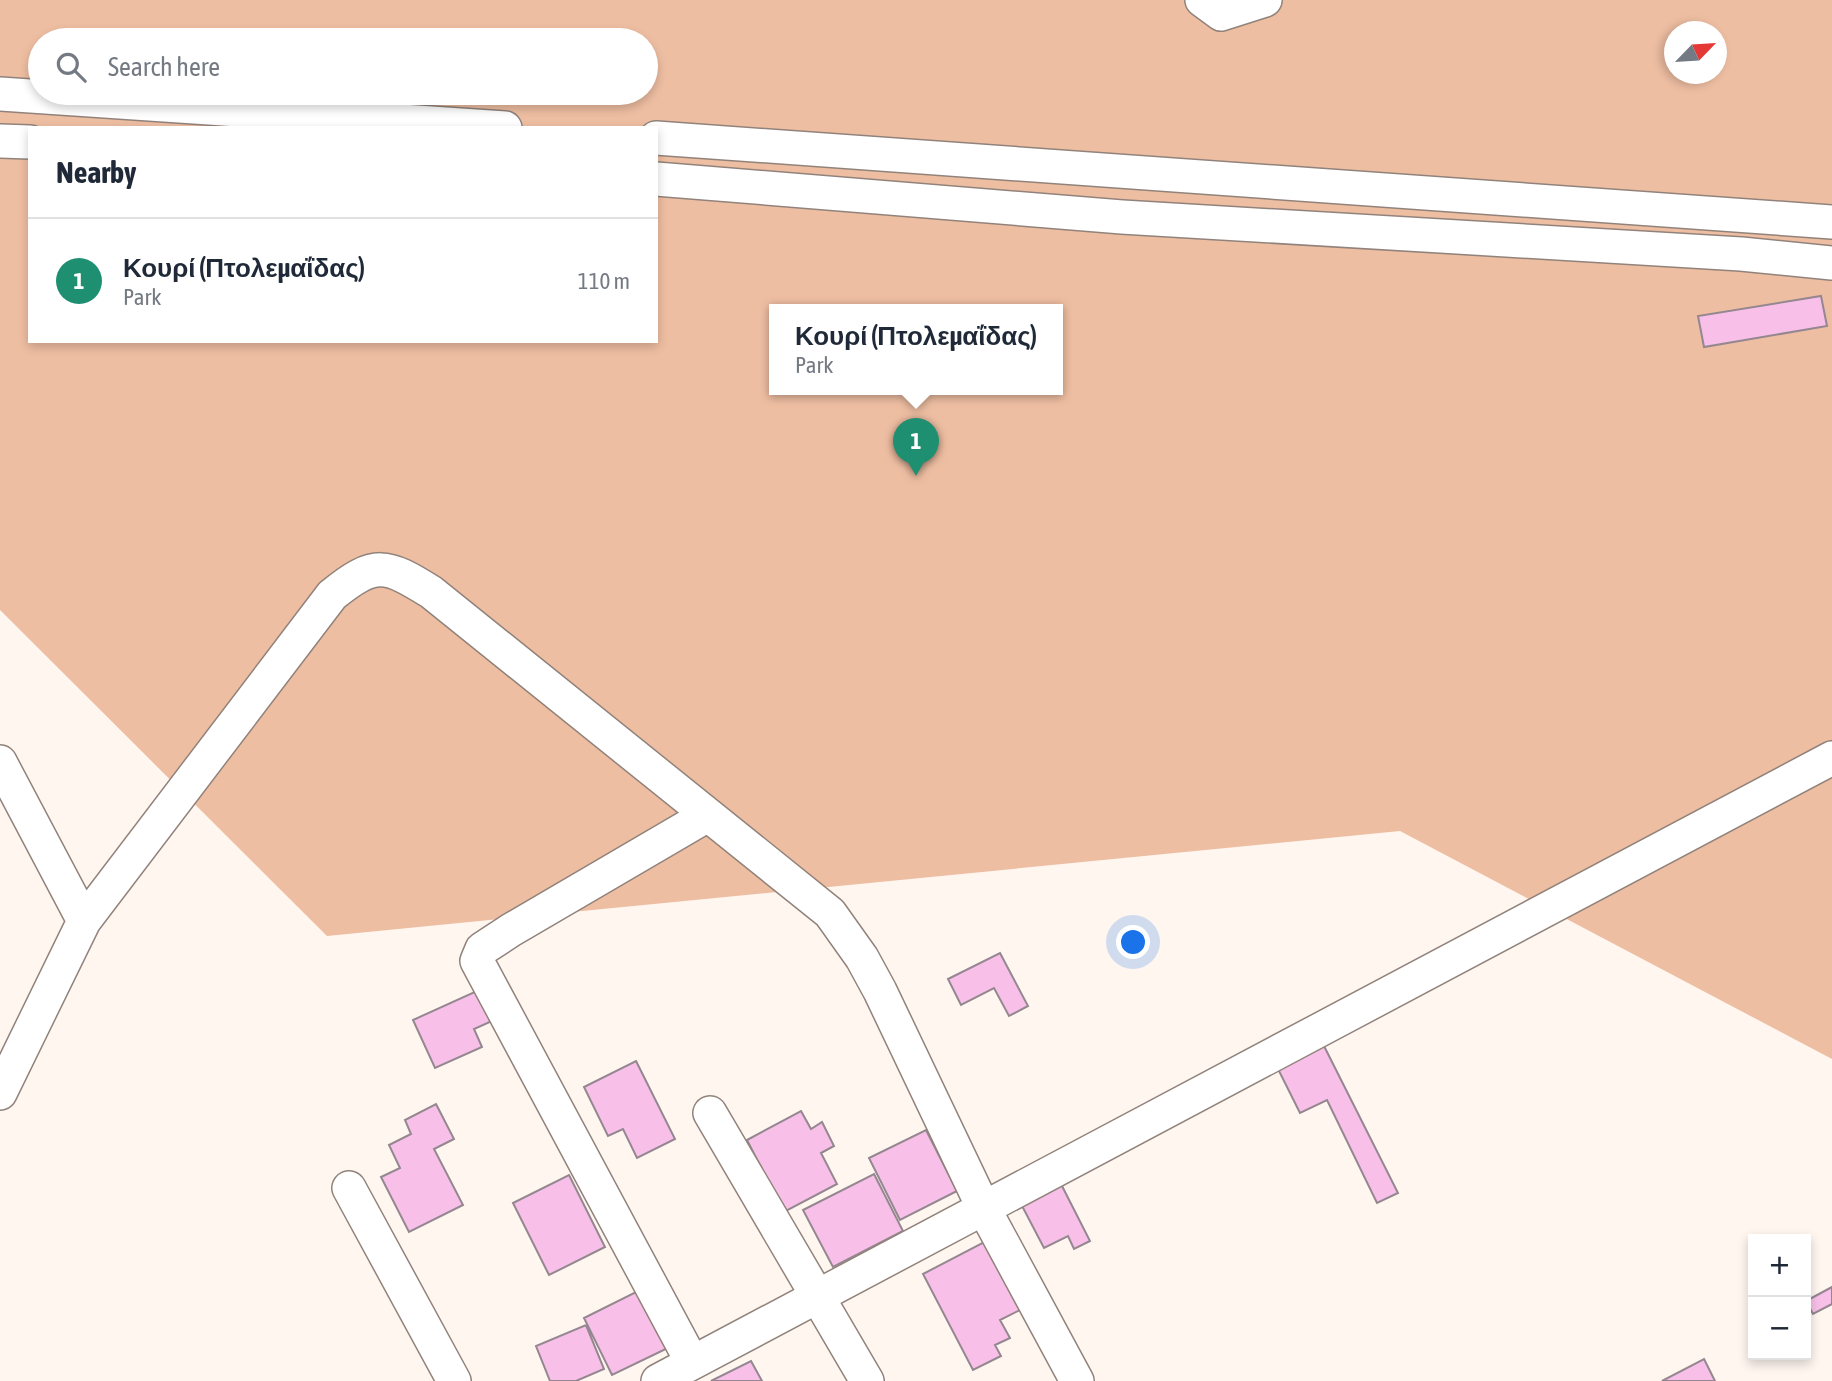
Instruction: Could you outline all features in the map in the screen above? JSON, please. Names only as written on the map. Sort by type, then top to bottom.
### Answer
[{"type":"street","points":[[1202,0],[1222,14],[1265,0]]},
{"type":"street","points":[[0,94],[28,96]]},
{"type":"street","points":[[163,105],[475,126]]},
{"type":"street","points":[[658,138],[1832,222]]},
{"type":"street","points":[[0,141],[28,142]]},
{"type":"street","points":[[658,179],[1122,217],[1741,254],[1832,263]]},
{"type":"street","points":[[0,1093],[84,921],[332,595],[354,577],[374,570],[398,572],[431,592],[706,816],[830,913],[847,934],[880,991],[983,1207],[1077,1381]]},
{"type":"street","points":[[657,1381],[1832,758]]},
{"type":"street","points":[[0,762],[84,921]]},
{"type":"street","points":[[692,1362],[477,961],[482,949],[511,930],[706,816]]},
{"type":"street","points":[[710,1113],[820,1296],[867,1381]]},
{"type":"street","points":[[349,1188],[454,1381]]},
{"type":"shaded area","points":[[0,0],[1832,0],[1832,1059],[1400,831],[327,936],[0,610]]},
{"type":"building","points":[[1821,296],[1827,326],[1704,347],[1698,316]]},
{"type":"building","points":[[1000,953],[1028,1006],[1009,1016],[994,988],[961,1005],[948,979]]},
{"type":"building","points":[[479,990],[492,1021],[474,1029],[482,1047],[435,1068],[413,1020]]},
{"type":"building","points":[[1324,1046],[1398,1193],[1377,1203],[1327,1100],[1300,1113],[1278,1069]]},
{"type":"building","points":[[636,1061],[675,1139],[637,1158],[623,1129],[608,1136],[584,1087]]},
{"type":"building","points":[[436,1104],[454,1139],[434,1149],[463,1205],[409,1232],[381,1177],[400,1168],[389,1145],[411,1134],[405,1120]]},
{"type":"building","points":[[801,1111],[811,1129],[822,1122],[834,1146],[821,1153],[837,1184],[784,1212],[747,1140]]},
{"type":"building","points":[[926,1130],[957,1191],[900,1220],[869,1158]]},
{"type":"building","points":[[874,1174],[903,1231],[833,1267],[803,1210]]},
{"type":"building","points":[[569,1175],[605,1247],[549,1275],[513,1203]]},
{"type":"building","points":[[1061,1184],[1090,1241],[1074,1249],[1068,1236],[1044,1248],[1021,1204]]},
{"type":"building","points":[[990,1239],[1026,1307],[1000,1320],[1010,1338],[995,1345],[1001,1356],[973,1370],[923,1274]]},
{"type":"building","points":[[1832,1287],[1832,1304],[1813,1314],[1811,1298]]},
{"type":"building","points":[[644,1288],[672,1346],[612,1375],[584,1318]]},
{"type":"building","points":[[586,1325],[604,1369],[576,1381],[550,1381],[536,1346]]},
{"type":"building","points":[[1704,1359],[1715,1381],[1662,1381]]},
{"type":"building","points":[[751,1361],[762,1381],[711,1381]]},
{"type":"place","name":"Κουρί (Πτολεμαΐδας)","points":[[916,476]]}]
